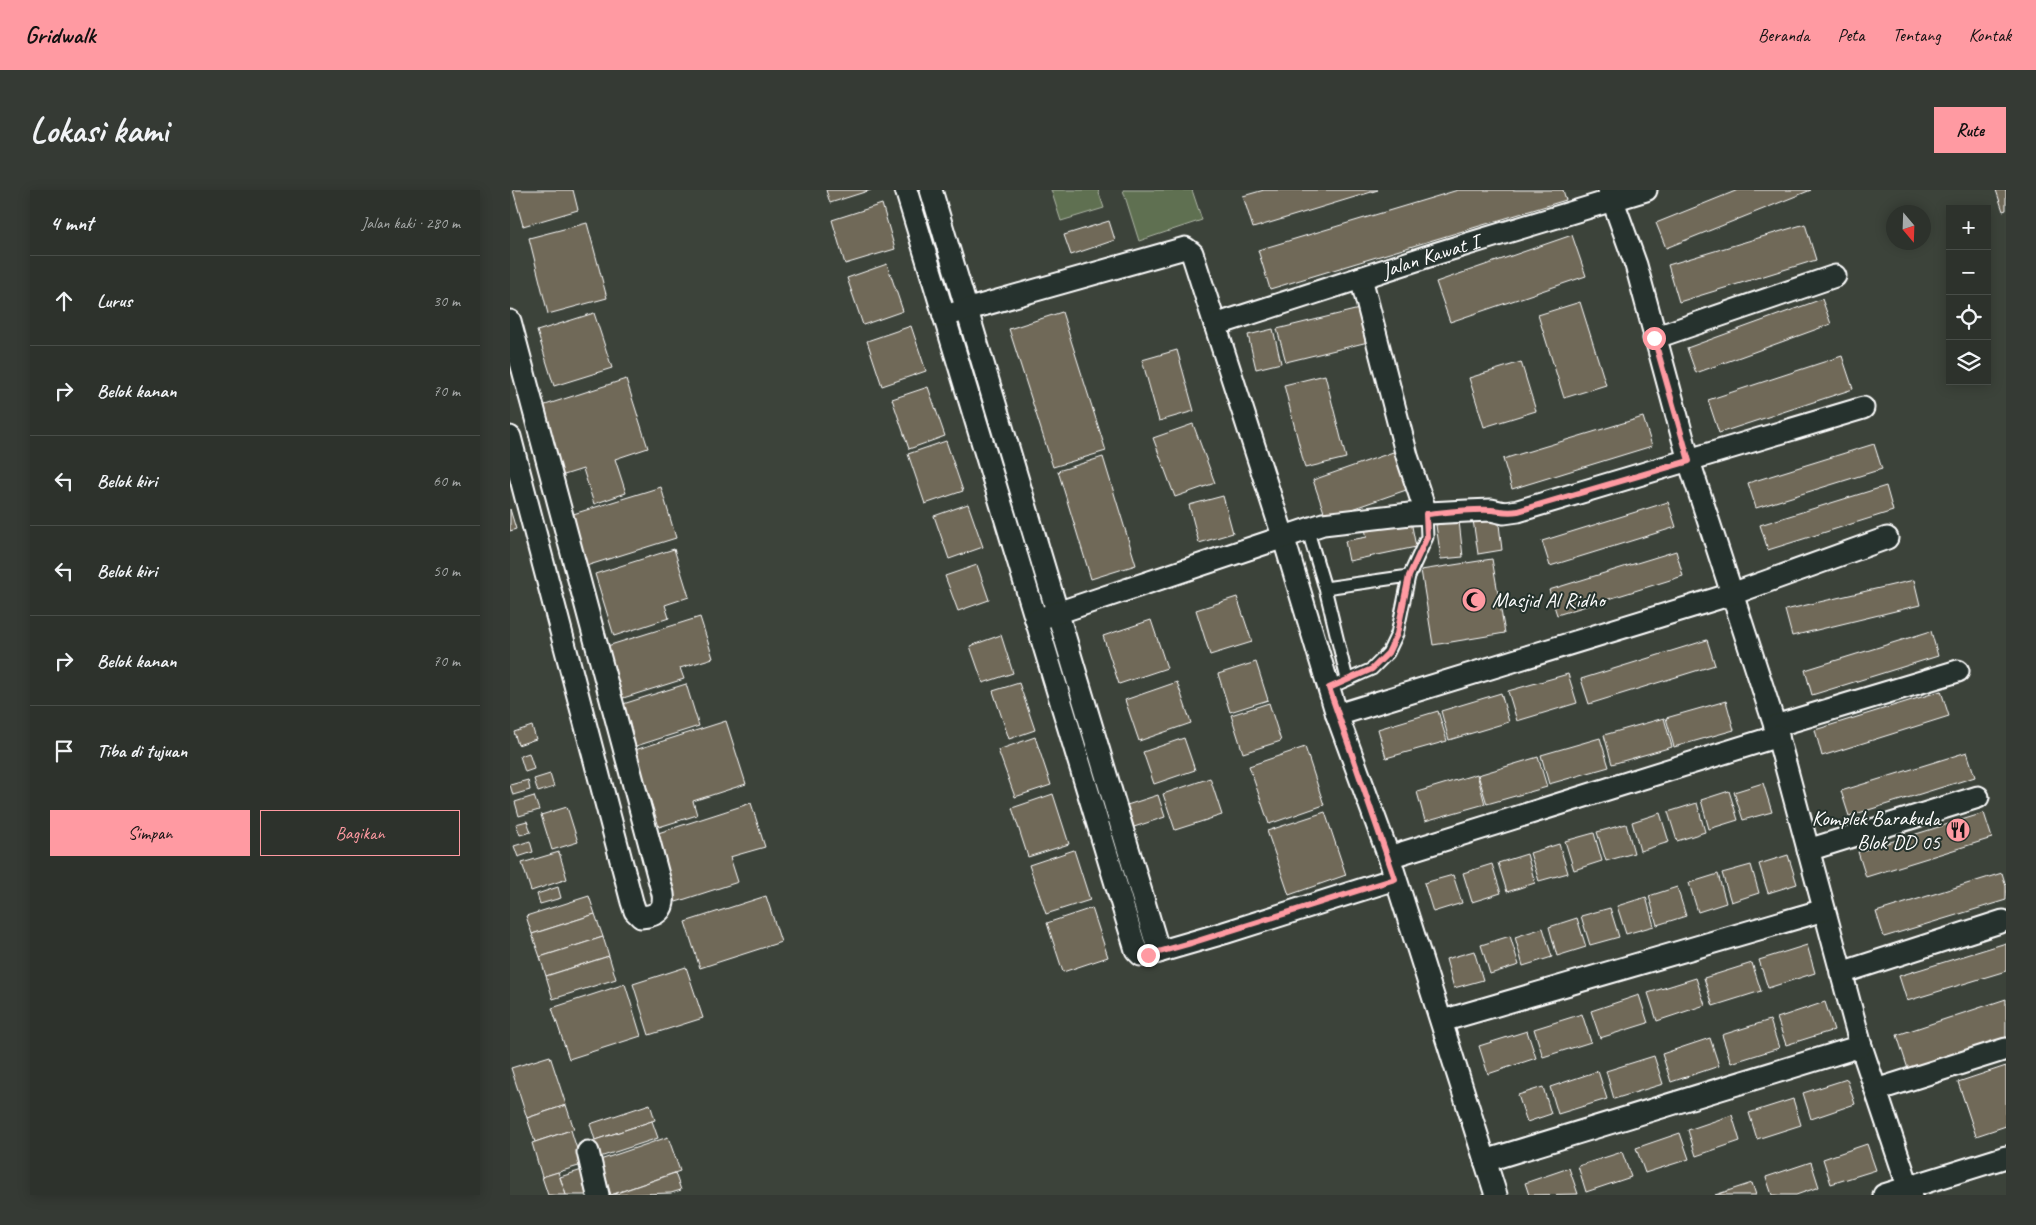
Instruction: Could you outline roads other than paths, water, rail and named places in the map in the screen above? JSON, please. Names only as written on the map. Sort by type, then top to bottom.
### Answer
[{"type":"street","points":[[906,190],[1136,950],[1141,955],[1159,952],[1395,879]]},
{"type":"street","points":[[931,190],[1159,952]]},
{"type":"street","name":"Jalan Kawat I","points":[[1215,325],[1611,195],[1646,190]]},
{"type":"street","points":[[1611,195],[1636,265],[1654,338],[1689,461],[1776,731],[1860,1046],[1910,1191]]},
{"type":"street","points":[[944,316],[1185,248],[1192,252],[1283,536],[1338,684],[1337,715],[1389,858],[1496,1195]]},
{"type":"street","points":[[1654,338],[1835,276]]},
{"type":"street","points":[[1361,278],[1405,447],[1426,514]]},
{"type":"street","points":[[510,321],[663,894],[664,902],[660,911],[652,916],[642,917],[635,911],[632,902],[510,437]]},
{"type":"street","points":[[1036,620],[1307,528],[1371,518],[1467,511],[1491,510],[1504,513],[1518,511],[1863,408]]},
{"type":"street","points":[[1337,715],[1732,594],[1887,538]]},
{"type":"street","points":[[542,559],[571,550]]},
{"type":"street","points":[[552,596],[581,587]]},
{"type":"street","points":[[1389,858],[1958,670]]},
{"type":"street","points":[[1083,779],[1104,771]]},
{"type":"street","points":[[1808,850],[1978,797]]},
{"type":"street","points":[[1442,1021],[1824,910]]},
{"type":"street","points":[[1841,973],[2003,920]]},
{"type":"street","points":[[1485,1161],[1860,1046]]},
{"type":"street","points":[[1876,1090],[2006,1049]]},
{"type":"street","points":[[588,1152],[598,1195]]},
{"type":"street","points":[[1884,1195],[1910,1191],[2006,1157]]},
{"type":"lane","points":[[1307,528],[1325,588],[1338,684],[1372,669],[1388,653],[1397,634],[1409,576],[1427,537],[1426,514]]},
{"type":"lane","points":[[1325,588],[1409,576]]},
{"type":"place","name":"Masjid Al Ridho","points":[[1474,600]]},
{"type":"place","name":"Komplek Barakuda Blok DD 05","points":[[1958,830]]}]
